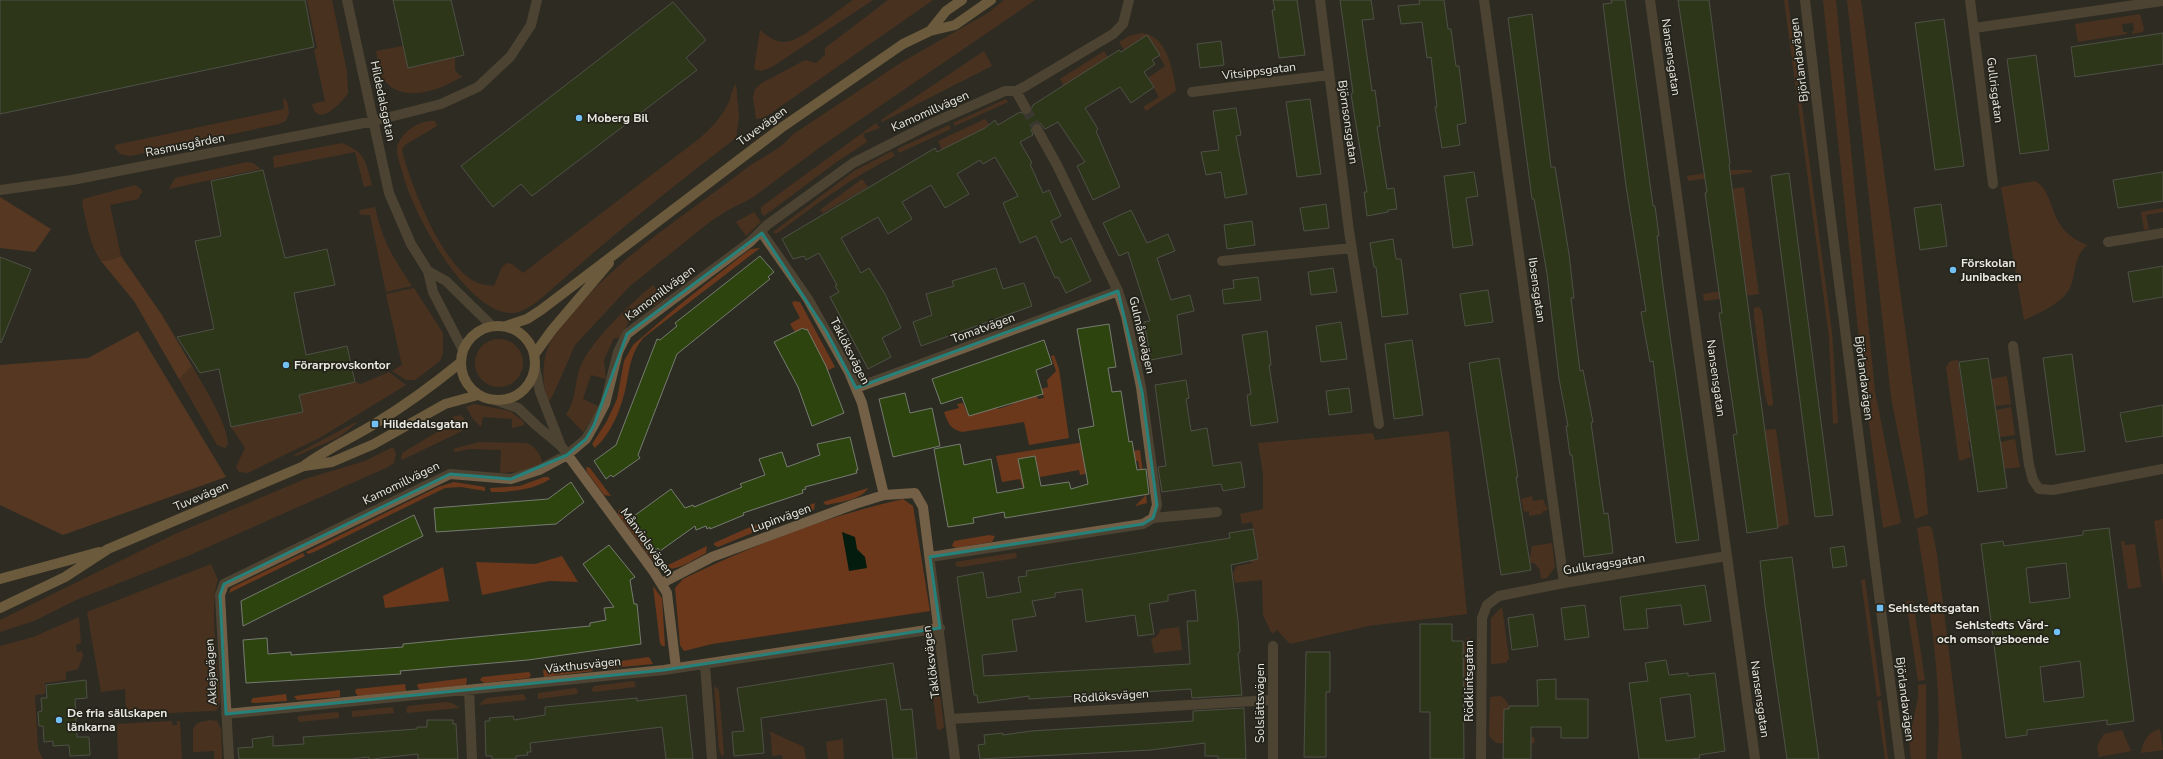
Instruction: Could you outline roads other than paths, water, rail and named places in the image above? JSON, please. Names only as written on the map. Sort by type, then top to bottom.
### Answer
[{"type":"main road","name":"Tuvevägen","points":[[930,31],[946,11],[962,0]]},
{"type":"main road","name":"Tuvevägen","points":[[0,579],[108,549],[304,466],[324,451],[375,424],[421,395],[460,363],[463,350],[474,334],[492,326],[506,326],[527,319],[541,310],[587,274],[617,254],[659,219],[781,128],[903,44],[930,31],[955,24],[991,0]]},
{"type":"main road","name":"Tuvevägen","points":[[534,354],[552,330],[617,254]]},
{"type":"main road","name":"Tuvevägen","points":[[304,466],[332,462],[374,444],[445,404],[478,395],[495,400],[509,398],[521,392],[530,381],[535,367],[534,354],[530,344],[522,334],[506,326]]},
{"type":"main road","points":[[460,363],[465,381],[478,395]]},
{"type":"main road","name":"Tuvevägen","points":[[0,608],[65,577],[108,549]]},
{"type":"street","name":"Hildedalsgatan","points":[[347,0],[389,193],[410,244],[428,271],[433,292],[463,350]]},
{"type":"street","name":"Rasmusgården","points":[[0,190],[48,185],[374,121],[440,104],[478,87],[510,57],[531,25],[537,0]]},
{"type":"street","name":"Kamomillvägen","points":[[224,584],[450,474],[511,479],[539,470],[567,455],[586,439],[594,425],[604,404],[618,352],[627,334],[762,233],[768,225],[853,163],[928,125],[1004,91],[1016,91],[1113,34],[1123,24],[1129,0]]},
{"type":"street","name":"Björnsonsgatan","points":[[1320,0],[1352,248],[1378,424]]},
{"type":"street","name":"Ibsensgatan","points":[[1484,0],[1564,583]]},
{"type":"street","name":"Nansensgatan","points":[[1650,0],[1755,759]]},
{"type":"street","name":"Björlandavägen","points":[[1805,0],[1827,189],[1900,759]]},
{"type":"street","name":"Gullrisgatan","points":[[1970,0],[1993,184]]},
{"type":"street","points":[[1974,28],[2163,1]]},
{"type":"street","name":"Vitsippsgatan","points":[[1192,92],[1329,75]]},
{"type":"street","points":[[1016,91],[1026,109]]},
{"type":"street","name":"Gulmårevägen","points":[[1037,128],[1057,165],[1118,292],[1126,316],[1141,387],[1157,505],[1153,518]]},
{"type":"street","name":"Taklöksvägen","points":[[762,233],[808,298],[849,372],[862,403],[884,495]]},
{"type":"street","points":[[2108,242],[2163,233]]},
{"type":"street","points":[[1222,261],[1352,248]]},
{"type":"street","name":"Hildedalsgatan","points":[[428,271],[446,281],[492,326]]},
{"type":"street","name":"Tomatvägen","points":[[856,388],[1118,292]]},
{"type":"street","points":[[2013,346],[2029,465],[2032,480],[2039,489],[2053,490],[2163,469]]},
{"type":"street","name":"Månviolsvägen","points":[[535,367],[540,392],[561,446],[662,582],[667,592],[676,668]]},
{"type":"street","name":"Månviolsvägen","points":[[495,400],[518,408],[561,446]]},
{"type":"street","name":"Taklöksvägen","points":[[915,493],[923,506],[940,628],[955,759]]},
{"type":"street","name":"Lupinvägen","points":[[662,582],[715,556],[855,504],[884,495],[915,493]]},
{"type":"street","points":[[930,557],[1143,524],[1153,518],[1217,512]]},
{"type":"street","name":"Gullkragsgatan","points":[[1488,605],[1500,596],[1564,583],[1728,556]]},
{"type":"street","name":"Aklejavägen","points":[[224,584],[220,595],[229,759]]},
{"type":"street","name":"Rödklintsgatan","points":[[1481,759],[1482,618],[1488,605]]},
{"type":"street","name":"Växthusvägen","points":[[226,714],[676,668],[940,628]]},
{"type":"street","name":"Solslättsvägen","points":[[1273,646],[1273,759]]},
{"type":"street","points":[[705,664],[712,759]]},
{"type":"street","points":[[469,690],[472,759]]},
{"type":"street","name":"Rödlöksvägen","points":[[951,719],[1274,700]]},
{"type":"tunnel","points":[[1026,109],[1037,129]]},
{"type":"place","name":"Moberg Bil","points":[[579,118]]},
{"type":"place","name":"Förskolan Junibacken","points":[[1953,270]]},
{"type":"place","name":"Förarprovskontor","points":[[286,365]]},
{"type":"place","name":"Hildedalsgatan","points":[[375,424]]},
{"type":"place","name":"Sehlstedtsgatan","points":[[1880,608]]},
{"type":"place","name":"Sehlstedts Vård- och omsorgsboende","points":[[2057,632]]},
{"type":"place","name":"De fria sällskapen länkarna","points":[[59,720]]}]
